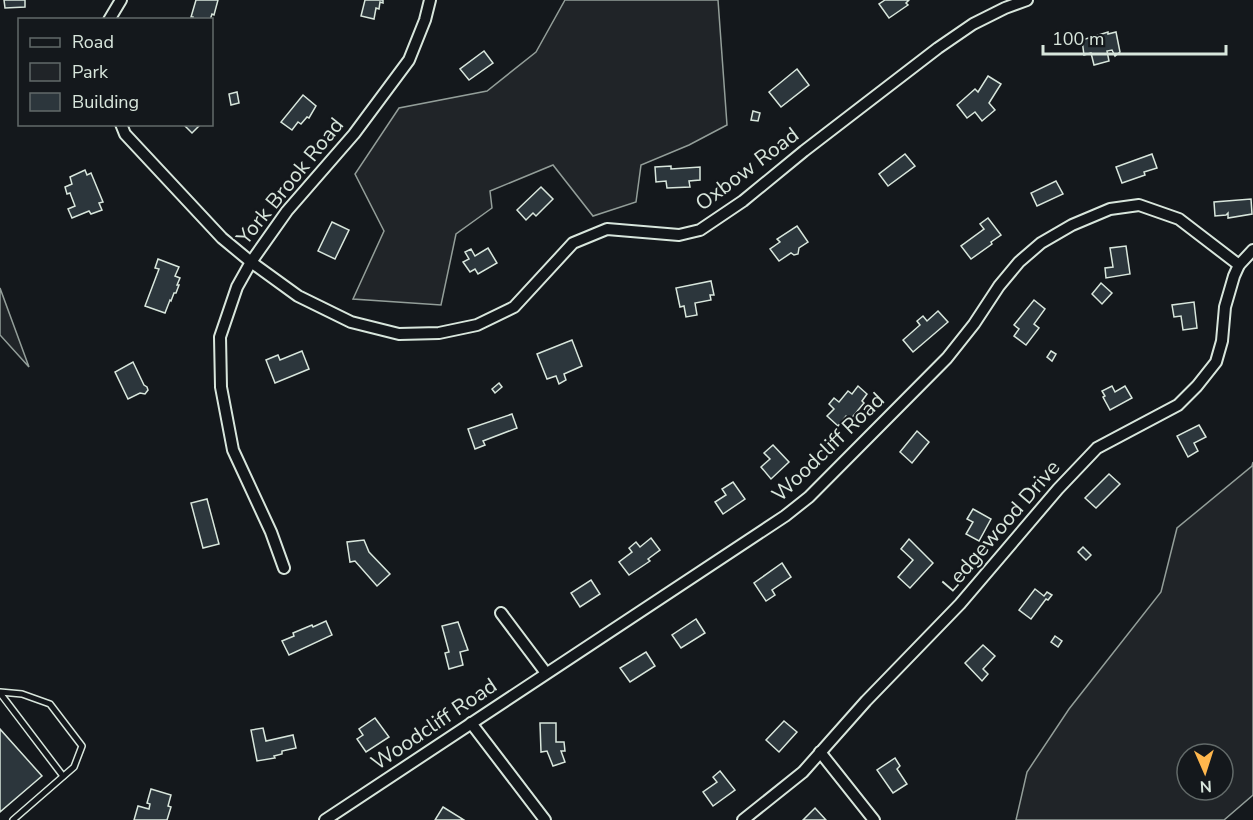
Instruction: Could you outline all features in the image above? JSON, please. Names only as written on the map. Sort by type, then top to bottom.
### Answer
[{"type":"street","points":[[110,18],[121,0]]},
{"type":"street","name":"York Brook Road","points":[[284,568],[271,532],[233,450],[221,387],[220,337],[237,287],[251,262],[287,211],[354,134],[409,60],[425,20],[430,0]]},
{"type":"street","name":"Oxbow Road","points":[[122,126],[125,134],[222,238],[298,296],[351,322],[399,334],[439,333],[477,325],[514,307],[573,243],[608,229],[679,235],[700,230],[743,201],[804,151],[972,24],[1028,0]]},
{"type":"street","name":"Woodcliff Road","points":[[325,820],[759,534],[808,497],[947,358],[974,324],[999,286],[1019,262],[1041,243],[1072,225],[1110,208],[1139,205],[1179,219],[1239,265]]},
{"type":"street","name":"Ledgewood Drive","points":[[743,820],[803,772],[866,701],[960,604],[1058,489],[1097,448],[1178,405],[1197,386],[1216,362],[1222,341],[1225,307],[1234,276],[1239,265],[1253,250]]},
{"type":"street","points":[[501,613],[546,673]]},
{"type":"street","points":[[471,723],[545,820]]},
{"type":"street","points":[[820,752],[874,820]]},
{"type":"lane","points":[[0,692],[63,776]]},
{"type":"lane","points":[[0,692],[22,694],[50,704],[82,746],[74,767],[13,820]]},
{"type":"green space","points":[[565,0],[718,0],[727,125],[689,145],[641,165],[636,202],[593,216],[553,165],[490,191],[492,208],[456,234],[441,305],[353,299],[384,231],[355,174],[399,108],[487,91],[536,52]]},
{"type":"green space","points":[[0,288],[29,367],[0,335]]},
{"type":"green space","points":[[1253,462],[1253,795],[1224,820],[1016,820],[1027,772],[1069,709],[1161,592],[1177,528],[1252,466]]},
{"type":"building","points":[[4,0],[25,0],[25,7],[5,8]]},
{"type":"building","points":[[196,0],[218,0],[214,15],[212,14],[211,18],[191,17]]},
{"type":"building","points":[[365,0],[383,0],[383,3],[380,2],[379,9],[376,8],[374,19],[361,16]]},
{"type":"building","points":[[885,0],[909,0],[906,3],[908,5],[889,18],[879,4]]},
{"type":"building","points":[[1108,32],[1108,34],[1116,32],[1120,52],[1115,56],[1112,50],[1107,51],[1109,61],[1094,65],[1091,53],[1084,55],[1082,40]]},
{"type":"building","points":[[484,51],[493,63],[469,80],[460,69]]},
{"type":"building","points":[[797,69],[809,85],[781,107],[769,92]]},
{"type":"building","points":[[988,76],[1001,84],[989,103],[995,110],[982,121],[975,112],[967,118],[957,105],[975,89],[978,92]]},
{"type":"building","points":[[237,92],[239,103],[231,105],[229,94]]},
{"type":"building","points":[[303,95],[316,106],[309,118],[307,117],[301,124],[298,122],[292,130],[281,122]]},
{"type":"building","points":[[753,111],[760,113],[758,121],[751,120]]},
{"type":"building","points":[[185,126],[199,126],[192,133]]},
{"type":"building","points":[[905,154],[915,166],[888,186],[879,174]]},
{"type":"building","points":[[1152,154],[1157,168],[1122,183],[1116,167]]},
{"type":"building","points":[[671,166],[671,169],[700,167],[700,180],[689,181],[690,187],[667,188],[666,181],[656,182],[655,167]]},
{"type":"building","points":[[85,170],[87,175],[91,173],[103,202],[99,203],[102,210],[91,214],[89,211],[72,218],[68,209],[75,206],[65,187],[72,184],[70,177]]},
{"type":"building","points":[[1056,181],[1063,194],[1037,206],[1031,193]]},
{"type":"building","points":[[541,187],[553,199],[536,216],[533,213],[526,220],[517,210]]},
{"type":"building","points":[[1251,199],[1252,214],[1228,218],[1228,213],[1215,216],[1214,202]]},
{"type":"building","points":[[988,218],[1001,235],[971,259],[961,246],[984,229],[980,224]]},
{"type":"building","points":[[332,222],[349,230],[335,259],[318,251]]},
{"type":"building","points":[[797,226],[808,242],[799,248],[798,254],[791,253],[779,261],[770,249],[780,242],[777,239]]},
{"type":"building","points":[[1126,246],[1130,274],[1106,278],[1105,268],[1113,267],[1110,248]]},
{"type":"building","points":[[488,248],[497,263],[478,274],[475,269],[470,272],[463,262],[469,259],[465,252],[471,249],[475,256]]},
{"type":"building","points":[[158,259],[179,267],[175,276],[180,278],[177,285],[179,285],[165,313],[145,306],[159,269],[155,268]]},
{"type":"building","points":[[711,281],[714,295],[710,295],[711,300],[695,303],[697,315],[686,317],[684,306],[680,307],[676,288]]},
{"type":"building","points":[[1101,283],[1112,293],[1102,304],[1092,294]]},
{"type":"building","points":[[1034,300],[1045,309],[1034,324],[1039,328],[1026,345],[1014,336],[1019,329],[1014,325]]},
{"type":"building","points":[[1194,302],[1197,328],[1183,330],[1181,316],[1174,317],[1172,305]]},
{"type":"building","points":[[938,311],[948,322],[913,352],[903,340],[920,325],[917,321],[923,316],[927,321]]},
{"type":"building","points":[[572,340],[582,366],[564,374],[566,380],[559,384],[556,376],[547,379],[537,354]]},
{"type":"building","points":[[302,351],[309,369],[275,383],[266,360],[278,355],[280,360]]},
{"type":"building","points":[[1051,351],[1056,354],[1052,361],[1047,357]]},
{"type":"building","points":[[133,362],[148,390],[145,394],[140,393],[128,399],[115,372]]},
{"type":"building","points":[[499,383],[502,387],[495,393],[492,389]]},
{"type":"building","points":[[858,386],[867,394],[862,401],[864,403],[850,420],[846,416],[838,426],[827,416],[834,409],[829,404],[834,398],[839,402],[848,391],[852,394]]},
{"type":"building","points":[[1112,386],[1115,392],[1125,386],[1132,398],[1110,410],[1102,391]]},
{"type":"building","points":[[512,414],[517,428],[483,441],[485,445],[475,449],[468,429]]},
{"type":"building","points":[[1199,425],[1206,437],[1194,443],[1198,451],[1188,457],[1177,436]]},
{"type":"building","points":[[917,431],[929,442],[912,463],[900,452]]},
{"type":"building","points":[[773,445],[789,462],[771,479],[761,467],[770,459],[764,453]]},
{"type":"building","points":[[1109,474],[1120,484],[1096,508],[1085,498]]},
{"type":"building","points":[[733,482],[745,499],[723,514],[715,502],[726,495],[722,489]]},
{"type":"building","points":[[207,499],[219,544],[203,548],[191,503]]},
{"type":"building","points":[[973,509],[991,519],[979,541],[966,534],[973,522],[967,519]]},
{"type":"building","points":[[651,538],[660,550],[648,559],[650,561],[629,575],[619,562],[632,552],[629,548],[636,542],[640,547]]},
{"type":"building","points":[[909,539],[933,563],[910,588],[898,577],[913,560],[901,549]]},
{"type":"building","points":[[364,540],[369,552],[390,574],[377,586],[355,561],[350,562],[347,542]]},
{"type":"building","points":[[1083,547],[1091,555],[1086,560],[1078,552]]},
{"type":"building","points":[[782,563],[791,577],[772,590],[775,595],[766,601],[754,583]]},
{"type":"building","points":[[591,580],[600,594],[580,607],[571,593]]},
{"type":"building","points":[[1035,589],[1044,596],[1047,592],[1052,595],[1048,600],[1046,599],[1031,619],[1019,610]]},
{"type":"building","points":[[696,619],[705,633],[681,648],[672,635]]},
{"type":"building","points":[[326,621],[332,635],[289,655],[282,641],[294,636],[293,633]]},
{"type":"building","points":[[458,622],[468,650],[460,652],[463,665],[449,669],[445,653],[449,652],[442,626]]},
{"type":"building","points":[[1055,636],[1062,641],[1058,647],[1051,642]]},
{"type":"building","points":[[983,645],[995,656],[983,669],[988,674],[982,681],[965,663]]},
{"type":"building","points":[[646,652],[655,666],[630,682],[620,668]]},
{"type":"building","points":[[375,718],[389,737],[366,752],[357,739],[363,735],[359,729]]},
{"type":"building","points":[[784,721],[797,732],[779,752],[766,740]]},
{"type":"building","points":[[540,723],[556,723],[556,742],[564,742],[565,751],[561,751],[565,762],[553,766],[547,751],[541,752]]},
{"type":"building","points":[[263,728],[266,741],[293,735],[296,748],[282,751],[282,754],[274,756],[275,758],[257,761],[251,730]]},
{"type":"building","points":[[0,729],[42,776],[0,812]]},
{"type":"building","points":[[895,758],[900,766],[897,769],[907,784],[893,793],[877,770]]},
{"type":"building","points":[[720,771],[735,790],[713,806],[703,792],[717,782],[713,777]]},
{"type":"building","points":[[151,789],[171,795],[168,806],[171,807],[167,820],[134,820],[138,806],[149,809],[150,804],[147,803]]},
{"type":"building","points":[[443,807],[464,820],[435,820]]},
{"type":"building","points":[[815,808],[826,820],[803,820]]}]
